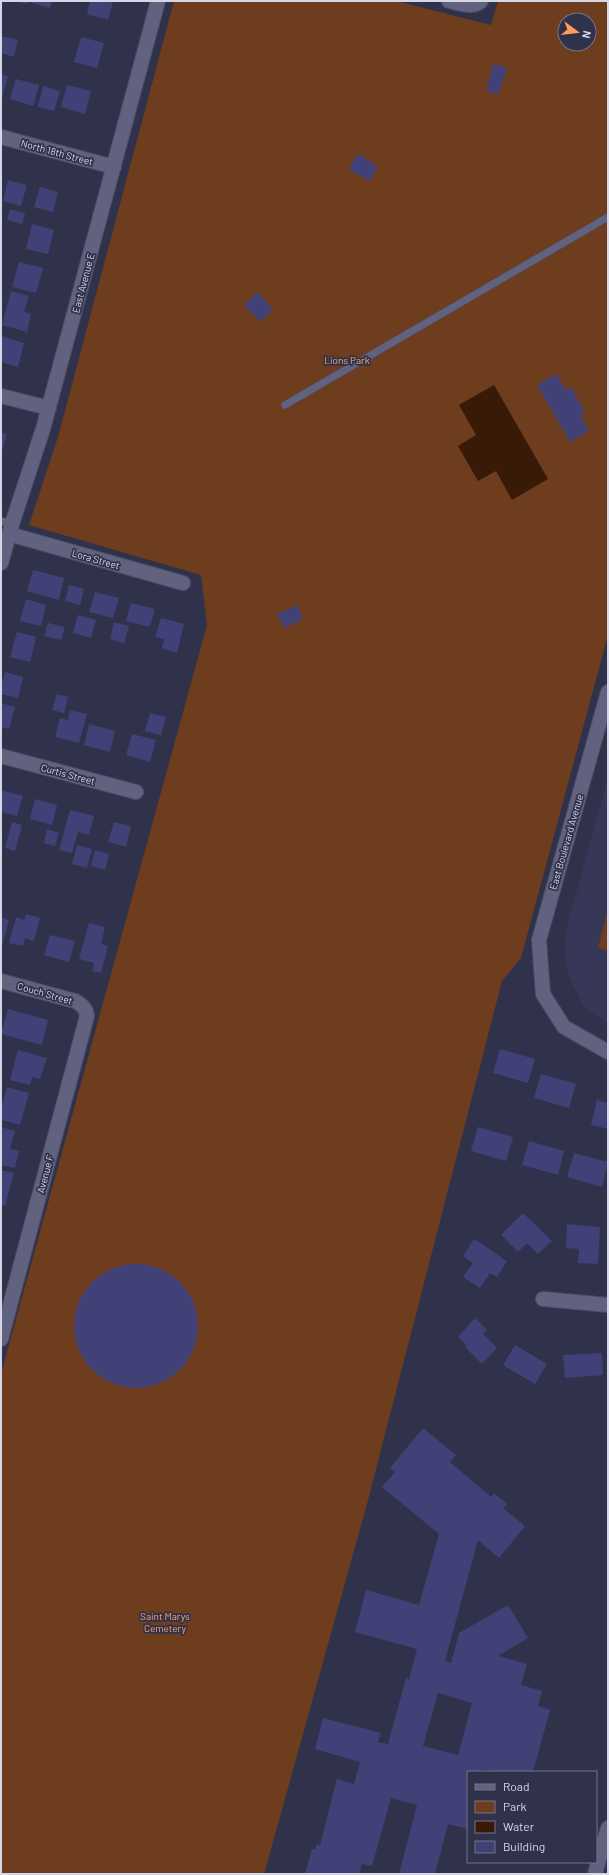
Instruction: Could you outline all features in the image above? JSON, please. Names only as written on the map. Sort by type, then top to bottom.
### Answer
[{"type":"street","name":"East Avenue E","points":[[1,563],[7,526],[49,408],[158,1]]},
{"type":"street","points":[[449,1],[471,5],[480,2]]},
{"type":"street","name":"North 18th Street","points":[[1,137],[114,167]]},
{"type":"street","points":[[1,396],[49,408]]},
{"type":"street","name":"Lora Street","points":[[7,526],[183,583]]},
{"type":"street","name":"East Boulevard Avenue","points":[[608,692],[539,940],[542,994],[564,1027],[608,1052]]},
{"type":"street","name":"Curtis Street","points":[[1,756],[136,792]]},
{"type":"street","name":"Couch Street","points":[[1,981],[75,1001],[86,1010]]},
{"type":"street","name":"Avenue F","points":[[1,1339],[86,1023],[86,1010]]},
{"type":"street","points":[[543,1299],[608,1305]]},
{"type":"street","points":[[596,1874],[608,1828]]},
{"type":"lane","points":[[285,405],[608,217]]},
{"type":"shaded area","points":[[608,778],[608,1024],[583,1005],[569,977],[564,953],[567,926]]},
{"type":"green space","name":"Lions Park","points":[[174,1],[396,1],[491,25],[498,1],[608,1],[608,635],[521,958],[502,981],[367,1504],[264,1874],[1,1874],[1,1374],[207,625],[201,575],[29,525],[58,437]]},
{"type":"green space","points":[[608,910],[608,951],[598,948]]},
{"type":"water","points":[[494,385],[548,479],[512,500],[496,471],[478,481],[458,446],[476,435],[459,405]]},
{"type":"building","points":[[16,1],[28,1],[27,4]]},
{"type":"building","points":[[32,1],[52,1],[50,8],[32,3]]},
{"type":"building","points":[[90,1],[113,1],[108,20],[87,14]]},
{"type":"building","points":[[1,36],[18,40],[14,57],[1,53]]},
{"type":"building","points":[[81,37],[104,43],[97,68],[74,62]]},
{"type":"building","points":[[493,64],[507,68],[499,94],[486,91]]},
{"type":"building","points":[[1,74],[8,76],[1,101]]},
{"type":"building","points":[[16,79],[39,85],[33,106],[10,99]]},
{"type":"building","points":[[67,85],[91,91],[85,114],[61,107]]},
{"type":"building","points":[[43,86],[60,91],[54,111],[38,107]]},
{"type":"building","points":[[357,154],[378,166],[370,181],[349,170]]},
{"type":"building","points":[[8,180],[27,185],[21,206],[3,201]]},
{"type":"building","points":[[40,187],[58,192],[53,212],[34,207]]},
{"type":"building","points":[[10,209],[25,213],[22,224],[7,220]]},
{"type":"building","points":[[32,224],[54,230],[48,254],[26,249]]},
{"type":"building","points":[[19,262],[43,268],[36,293],[12,287]]},
{"type":"building","points":[[11,291],[29,296],[24,312],[31,314],[27,332],[2,325]]},
{"type":"building","points":[[257,292],[273,309],[260,322],[244,305]]},
{"type":"building","points":[[1,336],[24,343],[18,367],[1,362]]},
{"type":"building","points":[[556,374],[566,390],[571,387],[585,412],[580,415],[589,431],[570,442],[537,385]]},
{"type":"building","points":[[1,433],[7,434],[1,454]]},
{"type":"building","points":[[33,570],[64,578],[59,600],[27,591]]},
{"type":"building","points":[[69,585],[84,589],[80,605],[65,601]]},
{"type":"building","points":[[95,592],[119,598],[113,618],[89,612]]},
{"type":"building","points":[[26,599],[46,605],[41,626],[20,621]]},
{"type":"building","points":[[131,603],[155,609],[150,627],[126,621]]},
{"type":"building","points":[[297,605],[303,619],[284,628],[277,614]]},
{"type":"building","points":[[78,615],[96,620],[91,638],[73,633]]},
{"type":"building","points":[[161,618],[184,624],[177,653],[162,648],[164,639],[155,637]]},
{"type":"building","points":[[114,622],[129,626],[124,643],[110,639]]},
{"type":"building","points":[[48,623],[65,627],[61,640],[44,636]]},
{"type":"building","points":[[17,632],[36,637],[30,662],[10,657]]},
{"type":"building","points":[[5,672],[23,677],[18,698],[1,694],[1,686]]},
{"type":"building","points":[[57,694],[68,697],[64,713],[52,710]]},
{"type":"building","points":[[1,703],[15,707],[9,729],[1,727]]},
{"type":"building","points":[[70,710],[87,714],[79,743],[55,737],[60,718],[68,720]]},
{"type":"building","points":[[150,713],[166,717],[161,735],[145,731]]},
{"type":"building","points":[[89,724],[115,731],[110,752],[84,745]]},
{"type":"building","points":[[132,734],[156,740],[150,762],[126,755]]},
{"type":"building","points":[[1,790],[23,796],[17,816],[1,812]]},
{"type":"building","points":[[35,799],[57,805],[52,825],[30,819]]},
{"type":"building","points":[[70,810],[94,816],[89,835],[78,832],[72,853],[59,850]]},
{"type":"building","points":[[12,822],[22,825],[15,851],[5,848]]},
{"type":"building","points":[[114,822],[131,826],[126,847],[108,842]]},
{"type":"building","points":[[47,829],[59,833],[55,846],[44,843]]},
{"type":"building","points":[[77,845],[92,849],[87,868],[72,864]]},
{"type":"building","points":[[95,850],[109,854],[105,870],[91,866]]},
{"type":"building","points":[[26,914],[40,918],[34,941],[25,938],[23,946],[9,943],[16,917],[24,920]]},
{"type":"building","points":[[1,917],[9,920],[3,943],[1,942]]},
{"type":"building","points":[[89,923],[105,927],[101,944],[108,946],[101,973],[92,971],[94,963],[79,959]]},
{"type":"building","points":[[50,935],[75,941],[69,962],[44,955]]},
{"type":"building","points":[[8,1009],[48,1020],[42,1045],[1,1034]]},
{"type":"building","points":[[500,1049],[535,1059],[528,1083],[493,1073]]},
{"type":"building","points":[[18,1050],[47,1058],[40,1079],[32,1077],[30,1085],[10,1080]]},
{"type":"building","points":[[541,1074],[576,1084],[569,1108],[534,1098]]},
{"type":"building","points":[[7,1087],[29,1093],[20,1125],[1,1120],[1,1108]]},
{"type":"building","points":[[597,1100],[608,1103],[608,1129],[591,1125]]},
{"type":"building","points":[[1,1127],[15,1131],[10,1149],[19,1151],[15,1168],[1,1165]]},
{"type":"building","points":[[478,1127],[513,1137],[506,1161],[471,1151]]},
{"type":"building","points":[[529,1141],[564,1151],[558,1175],[522,1165]]},
{"type":"building","points":[[574,1153],[608,1162],[602,1187],[567,1177]]},
{"type":"building","points":[[1,1170],[14,1173],[5,1206],[1,1205]]},
{"type":"building","points":[[523,1213],[552,1241],[538,1254],[527,1243],[518,1252],[501,1235]]},
{"type":"building","points":[[567,1224],[600,1227],[598,1264],[578,1263],[579,1249],[566,1248]]},
{"type":"building","points":[[474,1239],[507,1261],[497,1277],[490,1273],[480,1288],[463,1277],[473,1263],[463,1256]]},
{"type":"building","points":[[136,1264],[148,1265],[160,1269],[170,1274],[180,1282],[188,1292],[193,1302],[197,1314],[197,1338],[193,1350],[188,1360],[180,1370],[170,1378],[160,1383],[148,1387],[136,1388],[124,1387],[112,1383],[102,1378],[92,1370],[84,1360],[79,1350],[75,1338],[74,1326],[75,1314],[79,1302],[84,1292],[92,1282],[102,1274],[112,1269],[124,1265]]},
{"type":"building","points":[[475,1318],[487,1330],[483,1334],[497,1348],[482,1364],[465,1347],[466,1345],[458,1337]]},
{"type":"building","points":[[515,1345],[547,1364],[535,1384],[503,1365]]},
{"type":"building","points":[[602,1353],[603,1375],[565,1378],[563,1355]]},
{"type":"building","points":[[423,1428],[456,1455],[450,1462],[491,1497],[494,1493],[507,1504],[503,1508],[525,1526],[499,1558],[478,1540],[445,1661],[451,1663],[459,1633],[508,1605],[528,1638],[498,1656],[527,1664],[521,1685],[542,1691],[538,1706],[550,1710],[533,1771],[489,1771],[481,1769],[480,1771],[467,1771],[467,1829],[448,1824],[435,1874],[399,1874],[417,1805],[391,1798],[372,1866],[362,1864],[359,1874],[305,1874],[312,1849],[315,1850],[317,1844],[320,1845],[337,1779],[354,1784],[360,1762],[315,1749],[323,1718],[381,1733],[378,1742],[388,1744],[406,1678],[409,1679],[417,1649],[355,1632],[366,1590],[419,1605],[439,1534],[382,1487],[395,1472],[390,1468]],"holes":[[[438,1693],[472,1703],[458,1755],[423,1746]]]},
{"type":"park label","name":"Saint Marys Cemetery","points":[[165,1622]]}]
